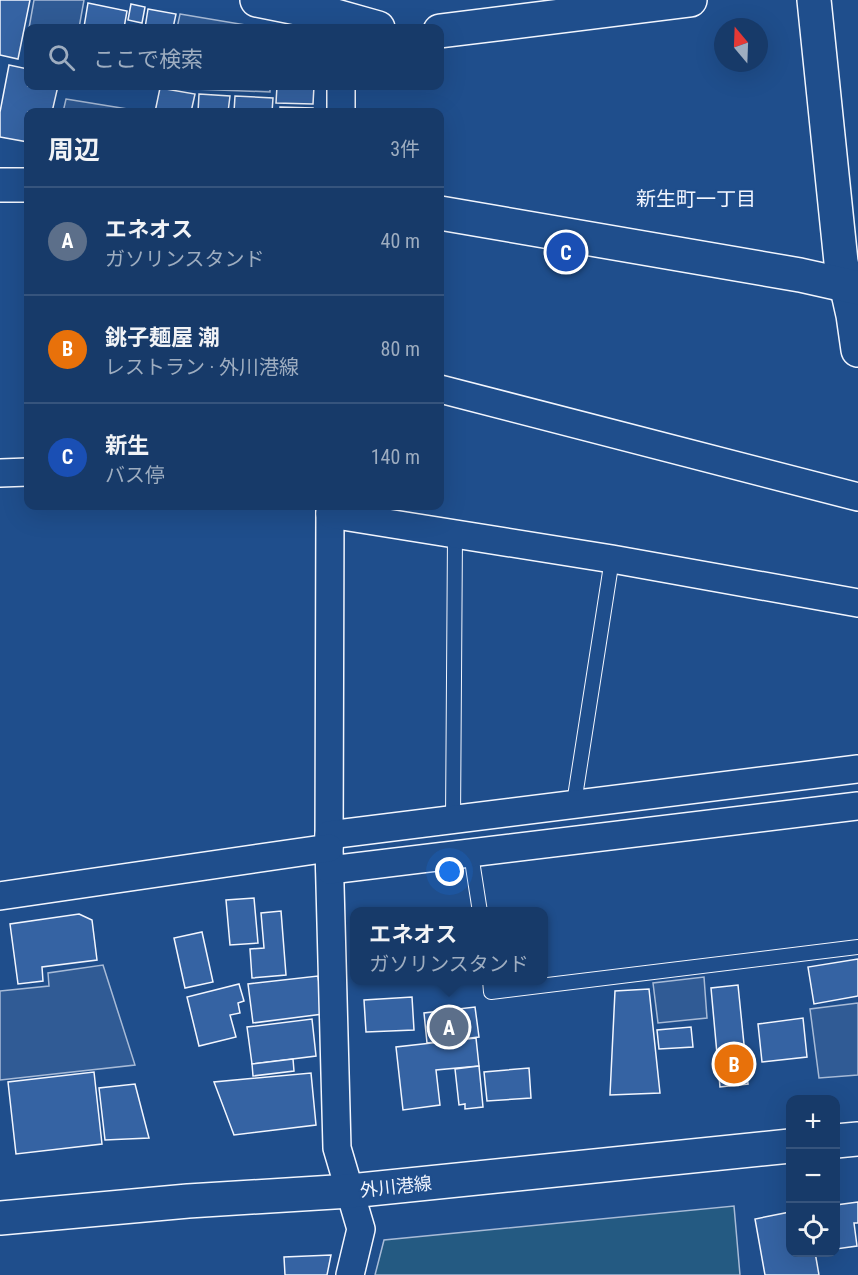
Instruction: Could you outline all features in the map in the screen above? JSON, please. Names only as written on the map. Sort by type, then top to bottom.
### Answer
[{"type":"street","points":[[257,0],[332,15],[364,24]]},
{"type":"street","points":[[444,31],[690,0]]},
{"type":"street","points":[[814,0],[841,262],[852,287],[858,350]]},
{"type":"street","points":[[341,90],[341,108]]},
{"type":"street","points":[[0,185],[24,186]]},
{"type":"street","points":[[444,214],[800,275],[852,287]]},
{"type":"street","points":[[444,390],[858,497]]},
{"type":"street","points":[[0,473],[24,472]]},
{"type":"street","points":[[350,1275],[361,1229],[337,1148],[329,851],[330,510],[455,535],[612,559],[858,603]]},
{"type":"street","points":[[0,896],[329,851],[453,820],[858,769]]},
{"type":"street","points":[[329,851],[471,854],[858,806]]},
{"type":"street","points":[[840,1141],[858,1139]]},
{"type":"street","name":"外川港線","points":[[0,1218],[188,1201],[350,1191],[786,1146]]},
{"type":"lane","points":[[453,820],[455,535]]},
{"type":"lane","points":[[574,803],[612,559]]},
{"type":"lane","points":[[471,854],[479,907]]},
{"type":"lane","points":[[490,985],[491,992],[858,947]]},
{"type":"shaded area","points":[[34,0],[84,0],[80,24],[30,24]]},
{"type":"shaded area","points":[[180,14],[240,24],[178,24]]},
{"type":"shaded area","points":[[219,90],[270,90],[270,92]]},
{"type":"shaded area","points":[[66,99],[121,108],[64,108]]},
{"type":"shaded area","points":[[103,965],[135,1065],[0,1080],[0,991],[49,986],[48,973]]},
{"type":"shaded area","points":[[704,977],[707,1018],[658,1023],[653,983]]},
{"type":"shaded area","points":[[858,1003],[858,1075],[819,1078],[810,1009]]},
{"type":"shaded area","points":[[734,1206],[740,1275],[375,1275],[384,1240]]},
{"type":"building","points":[[0,0],[30,0],[18,59],[0,55]]},
{"type":"building","points":[[88,3],[127,11],[125,24],[84,24]]},
{"type":"building","points":[[131,4],[145,7],[142,23],[128,20]]},
{"type":"building","points":[[148,9],[176,14],[174,24],[146,24]]},
{"type":"building","points":[[9,65],[24,68],[24,90],[57,90],[53,108],[24,108],[24,141],[0,137],[0,112]]},
{"type":"building","points":[[160,90],[195,94],[192,108],[156,108]]},
{"type":"building","points":[[277,90],[314,90],[313,104],[276,103]]},
{"type":"building","points":[[199,94],[230,96],[228,108],[198,108]]},
{"type":"building","points":[[235,96],[273,98],[272,108],[234,108]]},
{"type":"building","points":[[254,898],[258,943],[230,945],[226,900]]},
{"type":"building","points":[[281,911],[286,975],[252,978],[250,949],[264,948],[261,913]]},
{"type":"building","points":[[79,914],[92,920],[97,960],[42,967],[43,981],[18,984],[10,924]]},
{"type":"building","points":[[202,932],[213,982],[185,988],[174,938]]},
{"type":"building","points":[[858,959],[858,996],[814,1004],[808,967]]},
{"type":"building","points":[[318,976],[323,1014],[253,1023],[248,984]]},
{"type":"building","points":[[239,984],[244,1001],[238,1003],[240,1013],[230,1015],[236,1037],[199,1046],[187,997]]},
{"type":"building","points":[[738,985],[748,1084],[720,1087],[711,988]]},
{"type":"building","points":[[649,989],[660,1093],[610,1095],[615,991]]},
{"type":"building","points":[[412,997],[414,1030],[366,1032],[364,1000]]},
{"type":"building","points":[[475,1007],[479,1037],[427,1043],[424,1013]]},
{"type":"building","points":[[803,1018],[807,1057],[762,1062],[758,1024]]},
{"type":"building","points":[[312,1019],[316,1056],[252,1064],[247,1027]]},
{"type":"building","points":[[691,1027],[693,1047],[659,1049],[657,1030]]},
{"type":"building","points":[[476,1038],[479,1066],[436,1070],[440,1105],[403,1110],[396,1047]]},
{"type":"building","points":[[293,1059],[294,1071],[253,1076],[252,1064]]},
{"type":"building","points":[[479,1066],[483,1107],[465,1109],[465,1104],[459,1105],[455,1069]]},
{"type":"building","points":[[529,1068],[531,1098],[487,1101],[484,1072]]},
{"type":"building","points":[[94,1072],[102,1144],[16,1154],[8,1082]]},
{"type":"building","points":[[311,1073],[316,1125],[234,1135],[214,1082]]},
{"type":"building","points":[[135,1084],[149,1138],[105,1140],[99,1088]]},
{"type":"building","points":[[858,1202],[858,1223],[854,1223],[857,1246],[840,1248],[840,1204]]},
{"type":"building","points":[[786,1213],[786,1257],[816,1257],[819,1275],[765,1275],[755,1219]]},
{"type":"building","points":[[331,1255],[327,1275],[285,1275],[284,1257]]},
{"type":"place","name":"新生","points":[[566,252]]},
{"type":"place","name":"エネオス","points":[[449,1027]]},
{"type":"place","name":"銚子麺屋 潮","points":[[734,1064]]},
{"type":"district","name":"新生町一丁目","points":[[696,199]]}]
